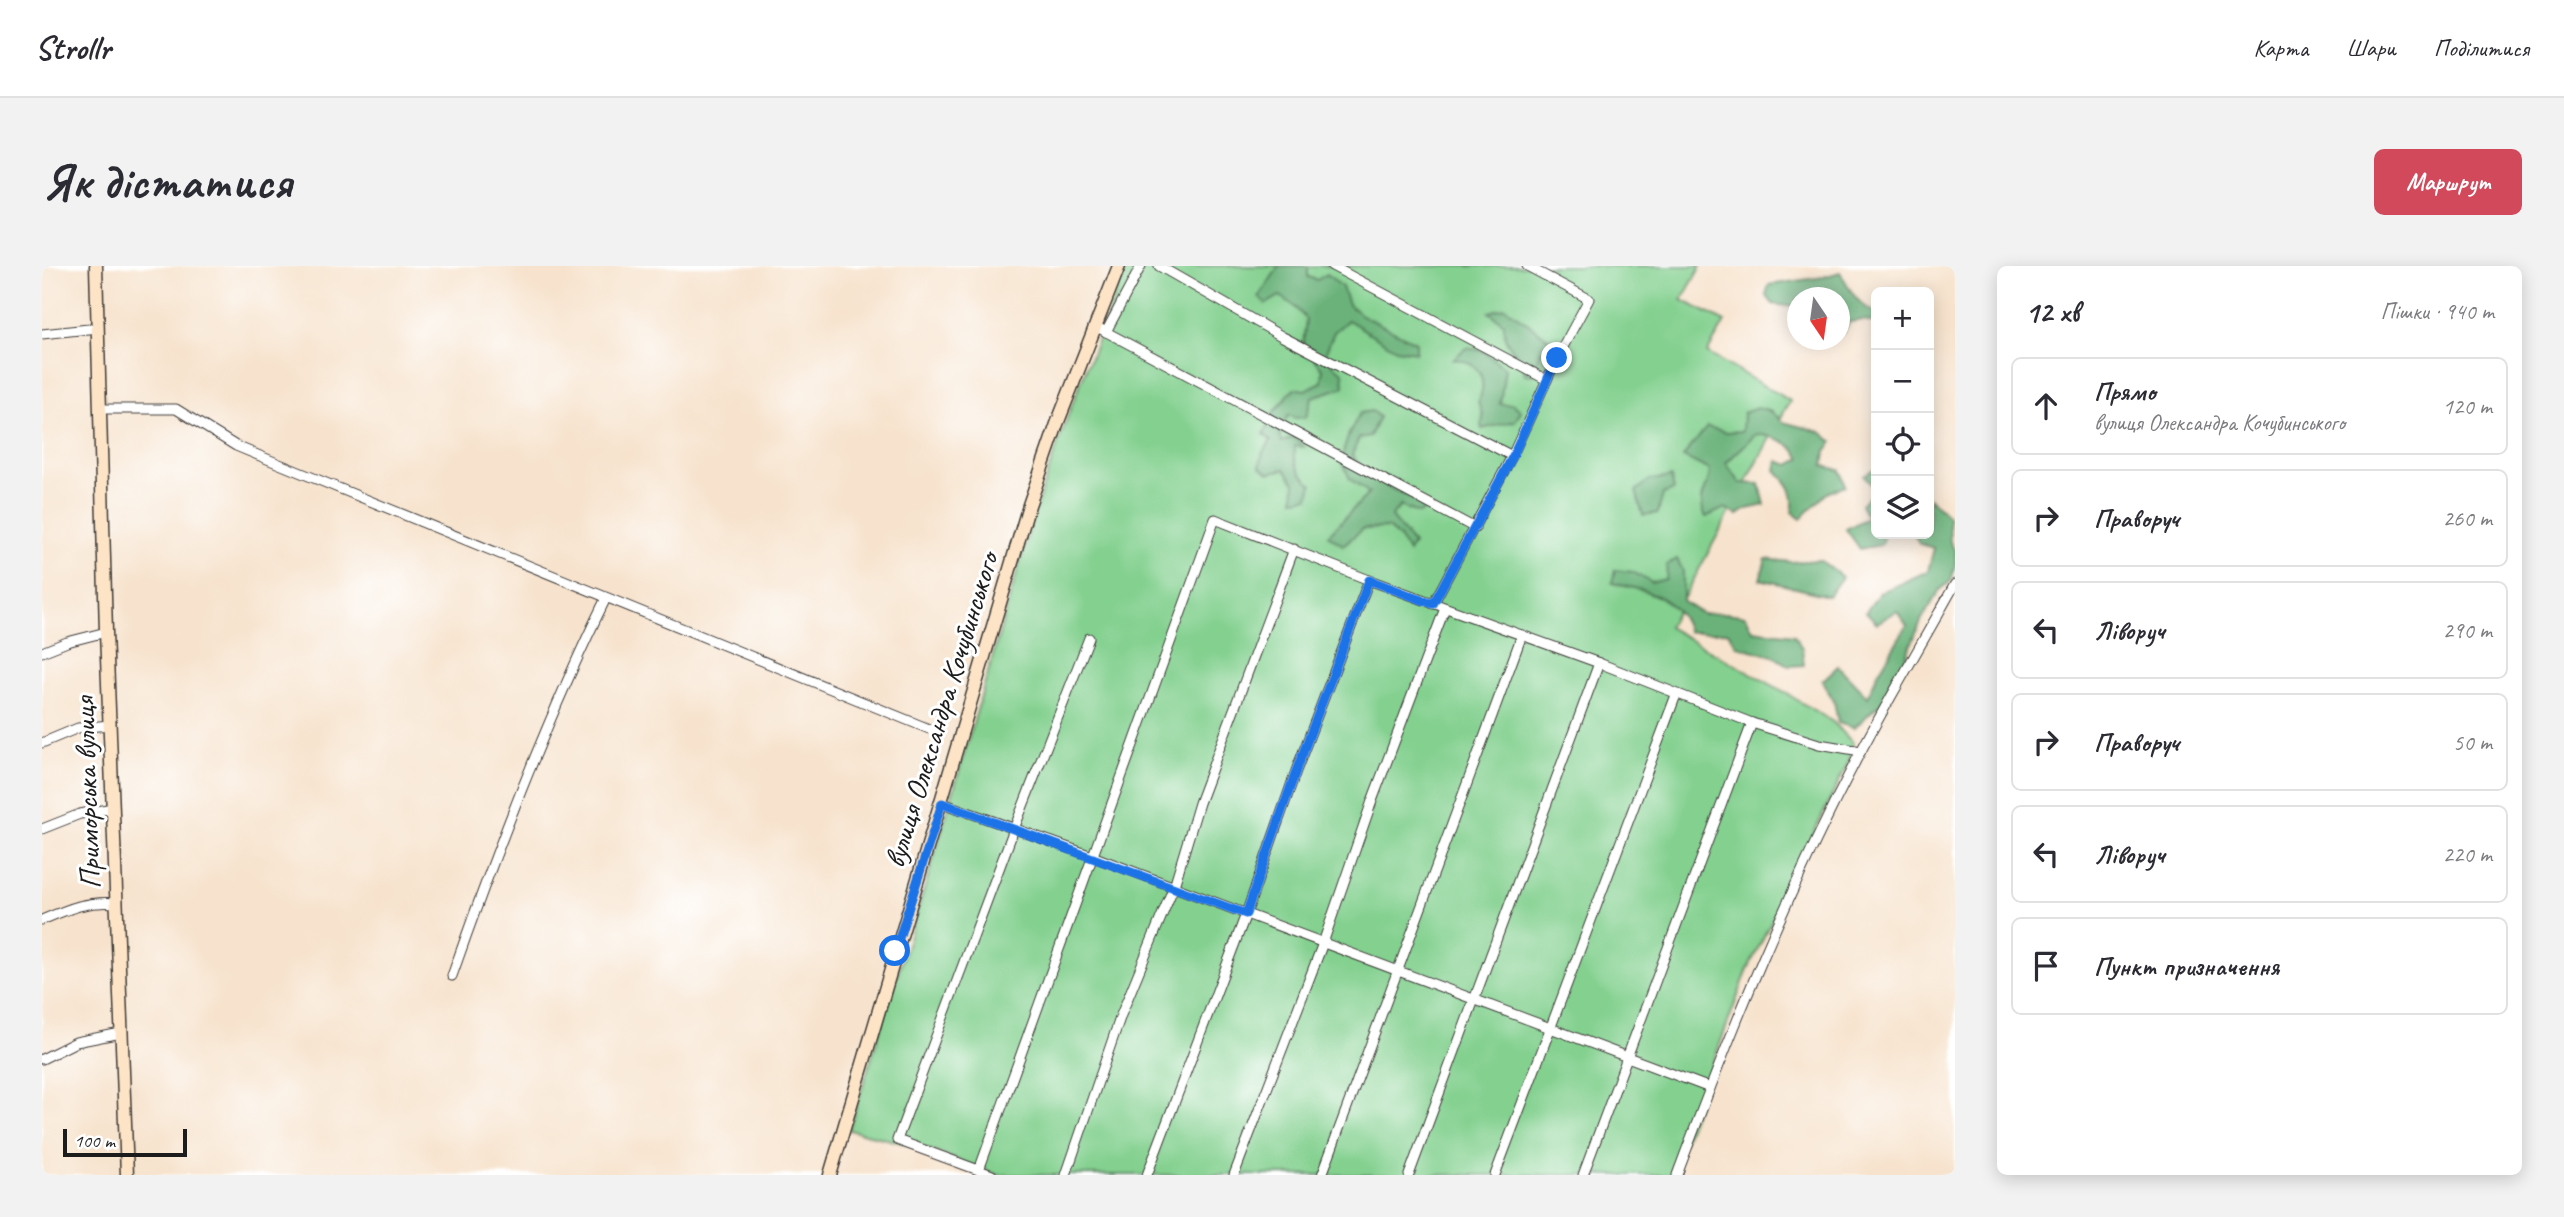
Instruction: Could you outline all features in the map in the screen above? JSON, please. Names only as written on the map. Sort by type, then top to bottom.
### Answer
[{"type":"street","name":"Приморська вулиця","points":[[96,266],[106,632],[127,1175]]},
{"type":"street","name":"вулиця Олександра Кочубинського","points":[[830,1175],[1029,505],[1056,424],[1101,329],[1119,266]]},
{"type":"street","points":[[1142,266],[1101,329],[1475,528]]},
{"type":"street","points":[[1159,266],[1283,337],[1513,456]]},
{"type":"street","points":[[1332,266],[1546,380]]},
{"type":"street","points":[[1433,604],[1513,456],[1546,380],[1589,299],[1528,266]]},
{"type":"street","points":[[42,334],[98,328]]},
{"type":"street","points":[[99,409],[176,409],[236,446],[939,733]]},
{"type":"street","points":[[979,1170],[1215,519],[1369,580],[1599,663],[1752,723],[1819,744],[1861,751]]},
{"type":"street","points":[[1066,1175],[1121,1015],[1174,886],[1199,803],[1294,549]]},
{"type":"street","points":[[1147,1175],[1369,580]]},
{"type":"street","points":[[1677,1175],[1782,915],[1861,751],[1955,584]]},
{"type":"street","points":[[452,976],[570,671],[606,598]]},
{"type":"street","points":[[1234,1175],[1323,943],[1372,801],[1444,608]]},
{"type":"street","points":[[42,652],[106,632]]},
{"type":"street","points":[[1322,1175],[1522,635]]},
{"type":"street","points":[[992,1175],[897,1140],[1089,638]]},
{"type":"street","points":[[1409,1175],[1599,663]]},
{"type":"street","points":[[1495,1175],[1676,695]]},
{"type":"street","points":[[1583,1175],[1752,723]]},
{"type":"street","points":[[42,743],[78,728],[110,725]]},
{"type":"street","points":[[942,803],[1174,886],[1710,1088]]},
{"type":"street","points":[[42,830],[80,814],[113,808]]},
{"type":"street","points":[[42,920],[79,904],[99,901],[117,903]]},
{"type":"street","points":[[42,1059],[76,1042],[121,1033]]},
{"type":"green space","points":[[1127,266],[1701,266],[1682,300],[1725,322],[1707,353],[1790,401],[1668,627],[1833,722],[1853,743],[1849,761],[1748,969],[1671,1175],[998,1175],[928,1149],[849,1130],[933,861],[1037,504],[1071,407]]},
{"type":"green space","points":[[1279,266],[1308,266],[1308,277],[1317,280],[1327,274],[1342,287],[1348,304],[1361,315],[1416,342],[1416,352],[1396,349],[1348,320],[1334,332],[1326,352],[1333,365],[1343,372],[1344,387],[1312,397],[1306,417],[1295,418],[1289,415],[1279,429],[1282,442],[1294,437],[1304,447],[1295,446],[1296,463],[1312,484],[1309,497],[1294,499],[1295,483],[1285,469],[1269,473],[1260,466],[1263,452],[1271,441],[1264,434],[1275,411],[1294,388],[1305,390],[1322,382],[1323,369],[1303,345],[1306,319],[1280,296],[1266,304],[1259,297]]},
{"type":"green space","points":[[1840,272],[1848,287],[1787,287],[1787,306],[1773,304],[1766,295],[1769,285]]},
{"type":"green space","points":[[1850,290],[1871,310],[1871,322],[1864,320],[1850,322]]},
{"type":"green space","points":[[1505,307],[1552,341],[1539,355],[1532,375],[1525,374],[1520,359],[1509,345],[1504,323],[1489,312]]},
{"type":"green space","points":[[1466,348],[1483,351],[1505,368],[1500,404],[1513,404],[1521,411],[1515,421],[1482,429],[1483,415],[1478,402],[1482,379],[1475,367],[1462,360],[1453,359]]},
{"type":"green space","points":[[1757,408],[1772,412],[1783,422],[1821,432],[1833,442],[1826,451],[1824,466],[1840,470],[1845,485],[1827,493],[1801,519],[1792,512],[1793,499],[1790,489],[1776,470],[1778,461],[1790,465],[1801,459],[1793,448],[1782,441],[1756,434],[1726,463],[1740,483],[1760,484],[1765,505],[1747,509],[1738,515],[1725,508],[1706,517],[1702,498],[1710,470],[1683,457],[1707,427],[1726,432],[1742,431],[1743,413]]},
{"type":"green space","points":[[1372,411],[1379,417],[1370,436],[1359,438],[1352,455],[1372,476],[1412,499],[1424,511],[1419,514],[1400,506],[1391,517],[1413,544],[1408,552],[1388,528],[1363,529],[1343,545],[1328,535],[1369,493],[1350,479],[1341,459],[1349,434],[1360,413]]},
{"type":"green space","points":[[1871,471],[1871,485],[1864,475]]},
{"type":"green space","points":[[1671,477],[1674,490],[1663,494],[1658,513],[1643,515],[1636,491],[1650,480]]},
{"type":"green space","points":[[1871,494],[1871,539],[1883,539],[1881,545],[1860,549],[1846,529],[1867,518],[1861,504]]},
{"type":"green space","points":[[1934,503],[1949,517],[1950,542],[1955,551],[1955,567],[1951,581],[1939,591],[1922,619],[1902,666],[1891,679],[1885,699],[1854,728],[1838,723],[1834,701],[1822,681],[1838,666],[1868,697],[1877,675],[1907,625],[1897,611],[1877,623],[1866,612],[1879,593],[1928,571],[1934,548],[1919,544],[1916,539],[1934,539]]},
{"type":"green space","points":[[1677,559],[1683,571],[1683,602],[1703,614],[1727,613],[1746,616],[1753,630],[1794,635],[1802,648],[1804,665],[1789,666],[1773,656],[1737,646],[1728,632],[1688,632],[1683,620],[1668,602],[1648,592],[1612,583],[1615,570],[1633,572],[1652,583],[1666,579],[1667,565]]},
{"type":"green space","points":[[1766,559],[1791,562],[1820,560],[1842,577],[1828,596],[1760,579]]},
{"type":"route","points":[[895,951],[942,803],[1246,914],[1296,771],[1369,580],[1433,604],[1513,456],[1523,428],[1557,358]]}]
